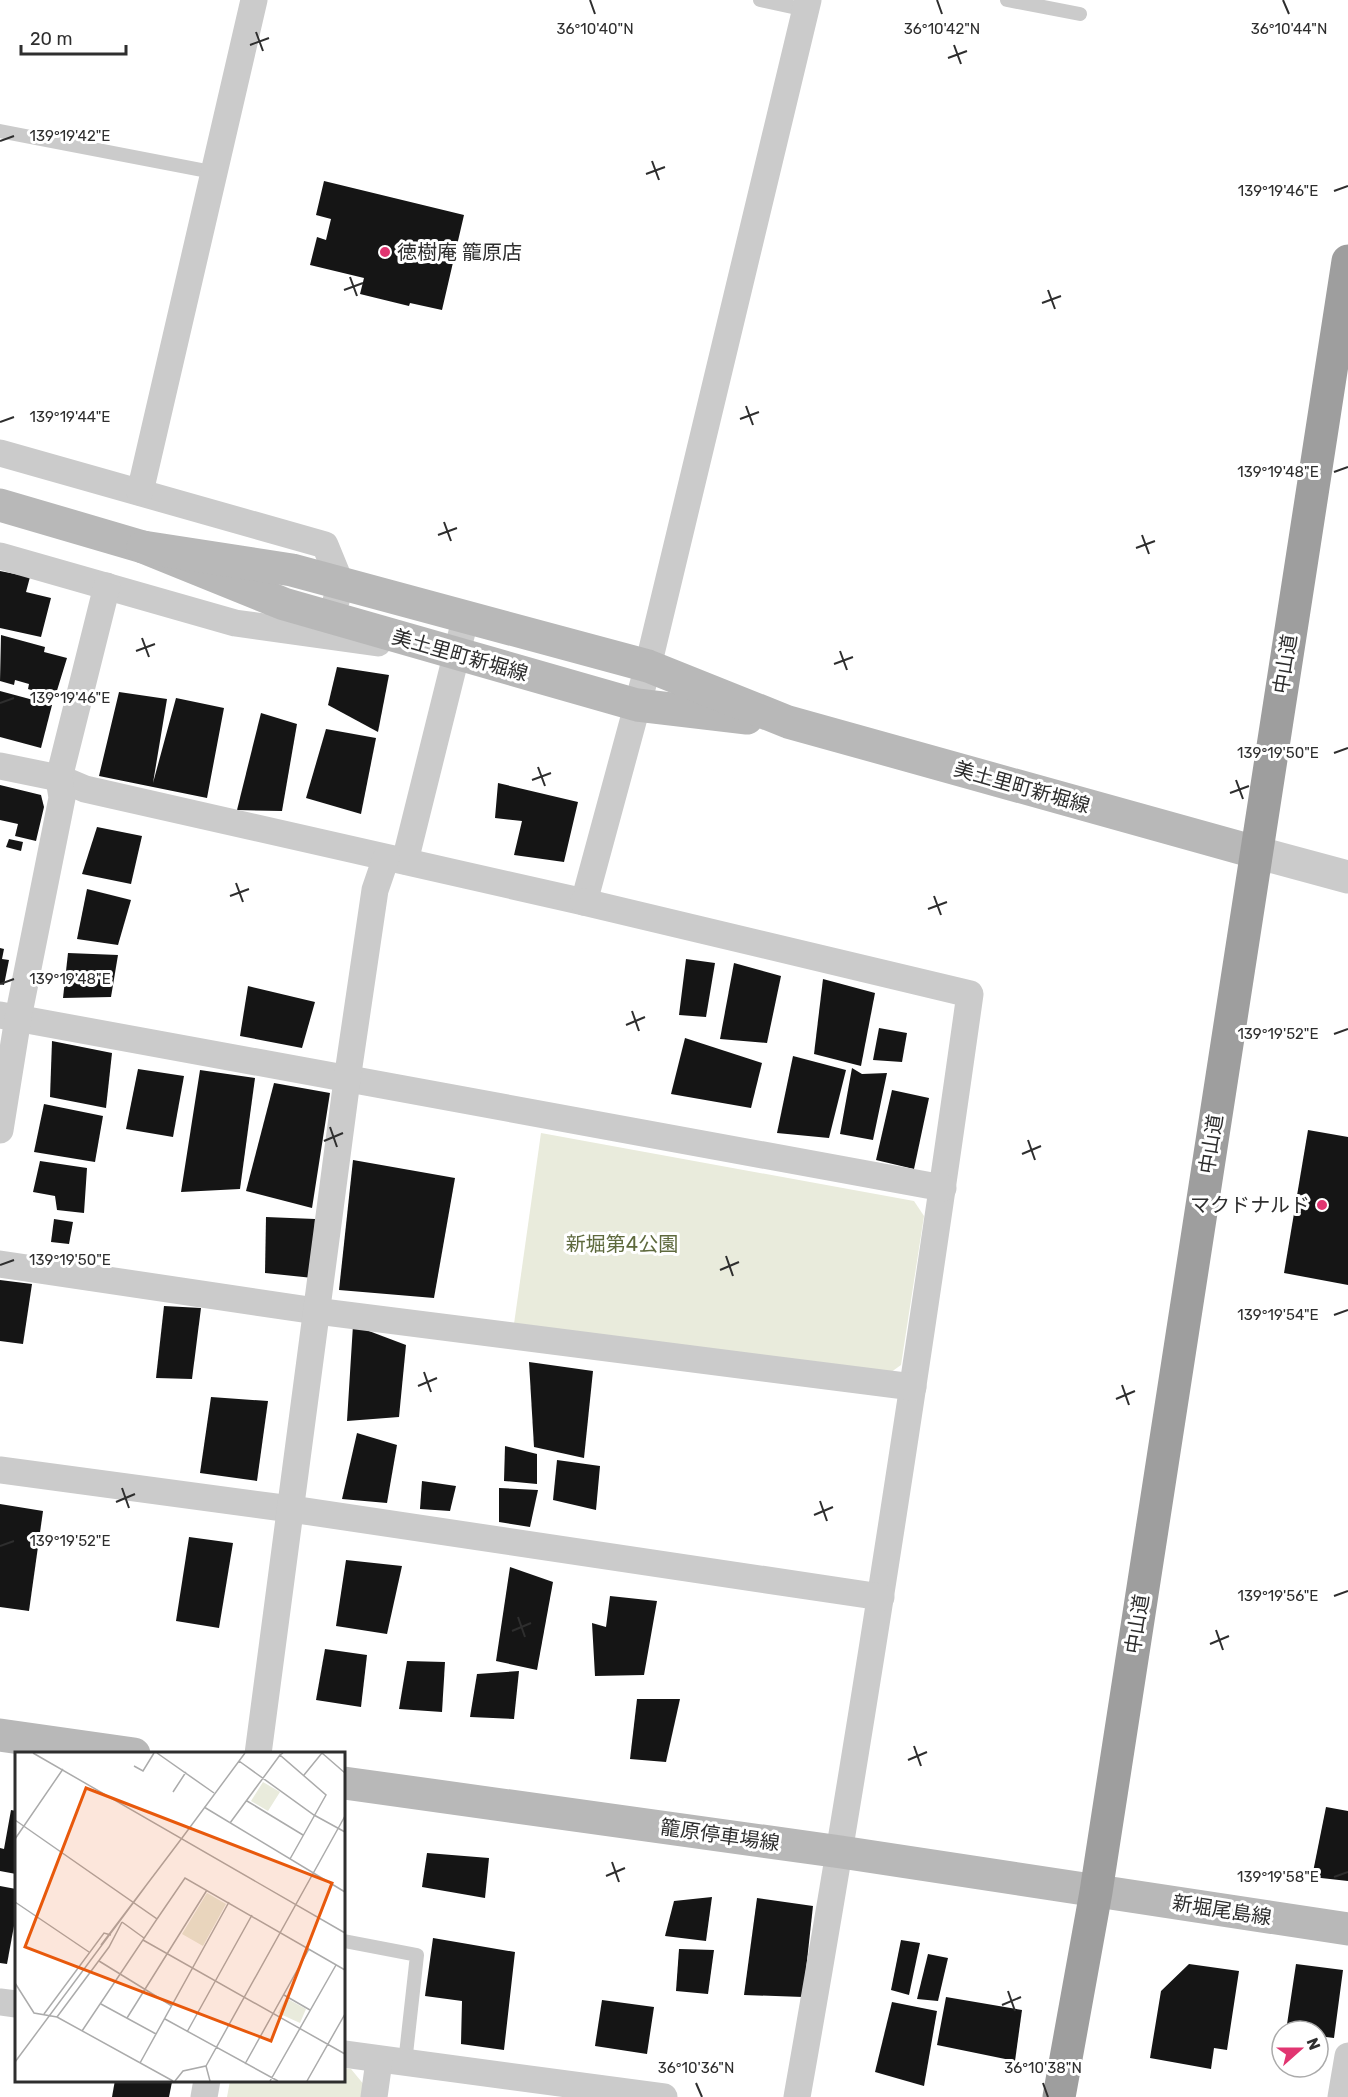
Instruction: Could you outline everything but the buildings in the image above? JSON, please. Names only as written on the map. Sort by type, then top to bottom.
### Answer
[{"type":"highway","name":"中山道","points":[[1059,2097],[1096,1892],[1348,261]]},
{"type":"main road","name":"美土里町新堀線","points":[[0,505],[143,547],[284,604],[638,705],[788,722]]},
{"type":"main road","name":"美土里町新堀線","points":[[143,547],[292,570],[466,616],[648,666],[788,722],[1255,852]]},
{"type":"main road","points":[[0,1735],[120,1752]]},
{"type":"main road","name":"籠原停車場線","points":[[345,1783],[841,1852],[1096,1892]]},
{"type":"main road","name":"新堀尾島線","points":[[1096,1892],[1348,1929]]},
{"type":"street","points":[[140,492],[212,172],[254,0]]},
{"type":"street","points":[[584,902],[648,666],[807,5]]},
{"type":"street","points":[[0,453],[325,545],[341,584],[331,618]]},
{"type":"street","points":[[0,556],[235,623],[457,654]]},
{"type":"street","points":[[0,1130],[9,1017],[62,798],[59,778],[106,586]]},
{"type":"street","points":[[258,1752],[347,1080],[375,890],[395,860],[457,654],[466,616]]},
{"type":"street","points":[[0,766],[59,778],[85,789],[584,902],[970,994],[914,1387],[841,1852],[797,2097]]},
{"type":"street","points":[[1255,852],[1348,877]]},
{"type":"street","points":[[9,1017],[943,1188]]},
{"type":"street","points":[[0,1264],[316,1311],[914,1387]]},
{"type":"street","points":[[0,1470],[291,1509],[881,1597]]},
{"type":"street","points":[[0,2002],[15,2004]]},
{"type":"street","points":[[345,2054],[664,2097]]},
{"type":"street","points":[[1341,2097],[1348,2056]]},
{"type":"street","points":[[374,2097],[392,2062]]},
{"type":"street","points":[[204,2097],[207,2082]]},
{"type":"lane","points":[[760,0],[807,5]]},
{"type":"lane","points":[[1008,0],[1080,14]]},
{"type":"lane","points":[[0,131],[212,172]]},
{"type":"lane","points":[[345,1941],[417,1955],[392,2062]]},
{"type":"green space","name":"新堀第4公園","points":[[541,1133],[914,1201],[924,1216],[901,1365],[887,1375],[514,1324]]},
{"type":"green space","points":[[345,2068],[351,2069],[365,2086],[363,2097],[227,2097],[230,2082],[345,2082]]},
{"type":"place","name":"徳樹庵 籠原店","points":[[385,252]]},
{"type":"place","name":"マクドナルド","points":[[1322,1205]]}]
